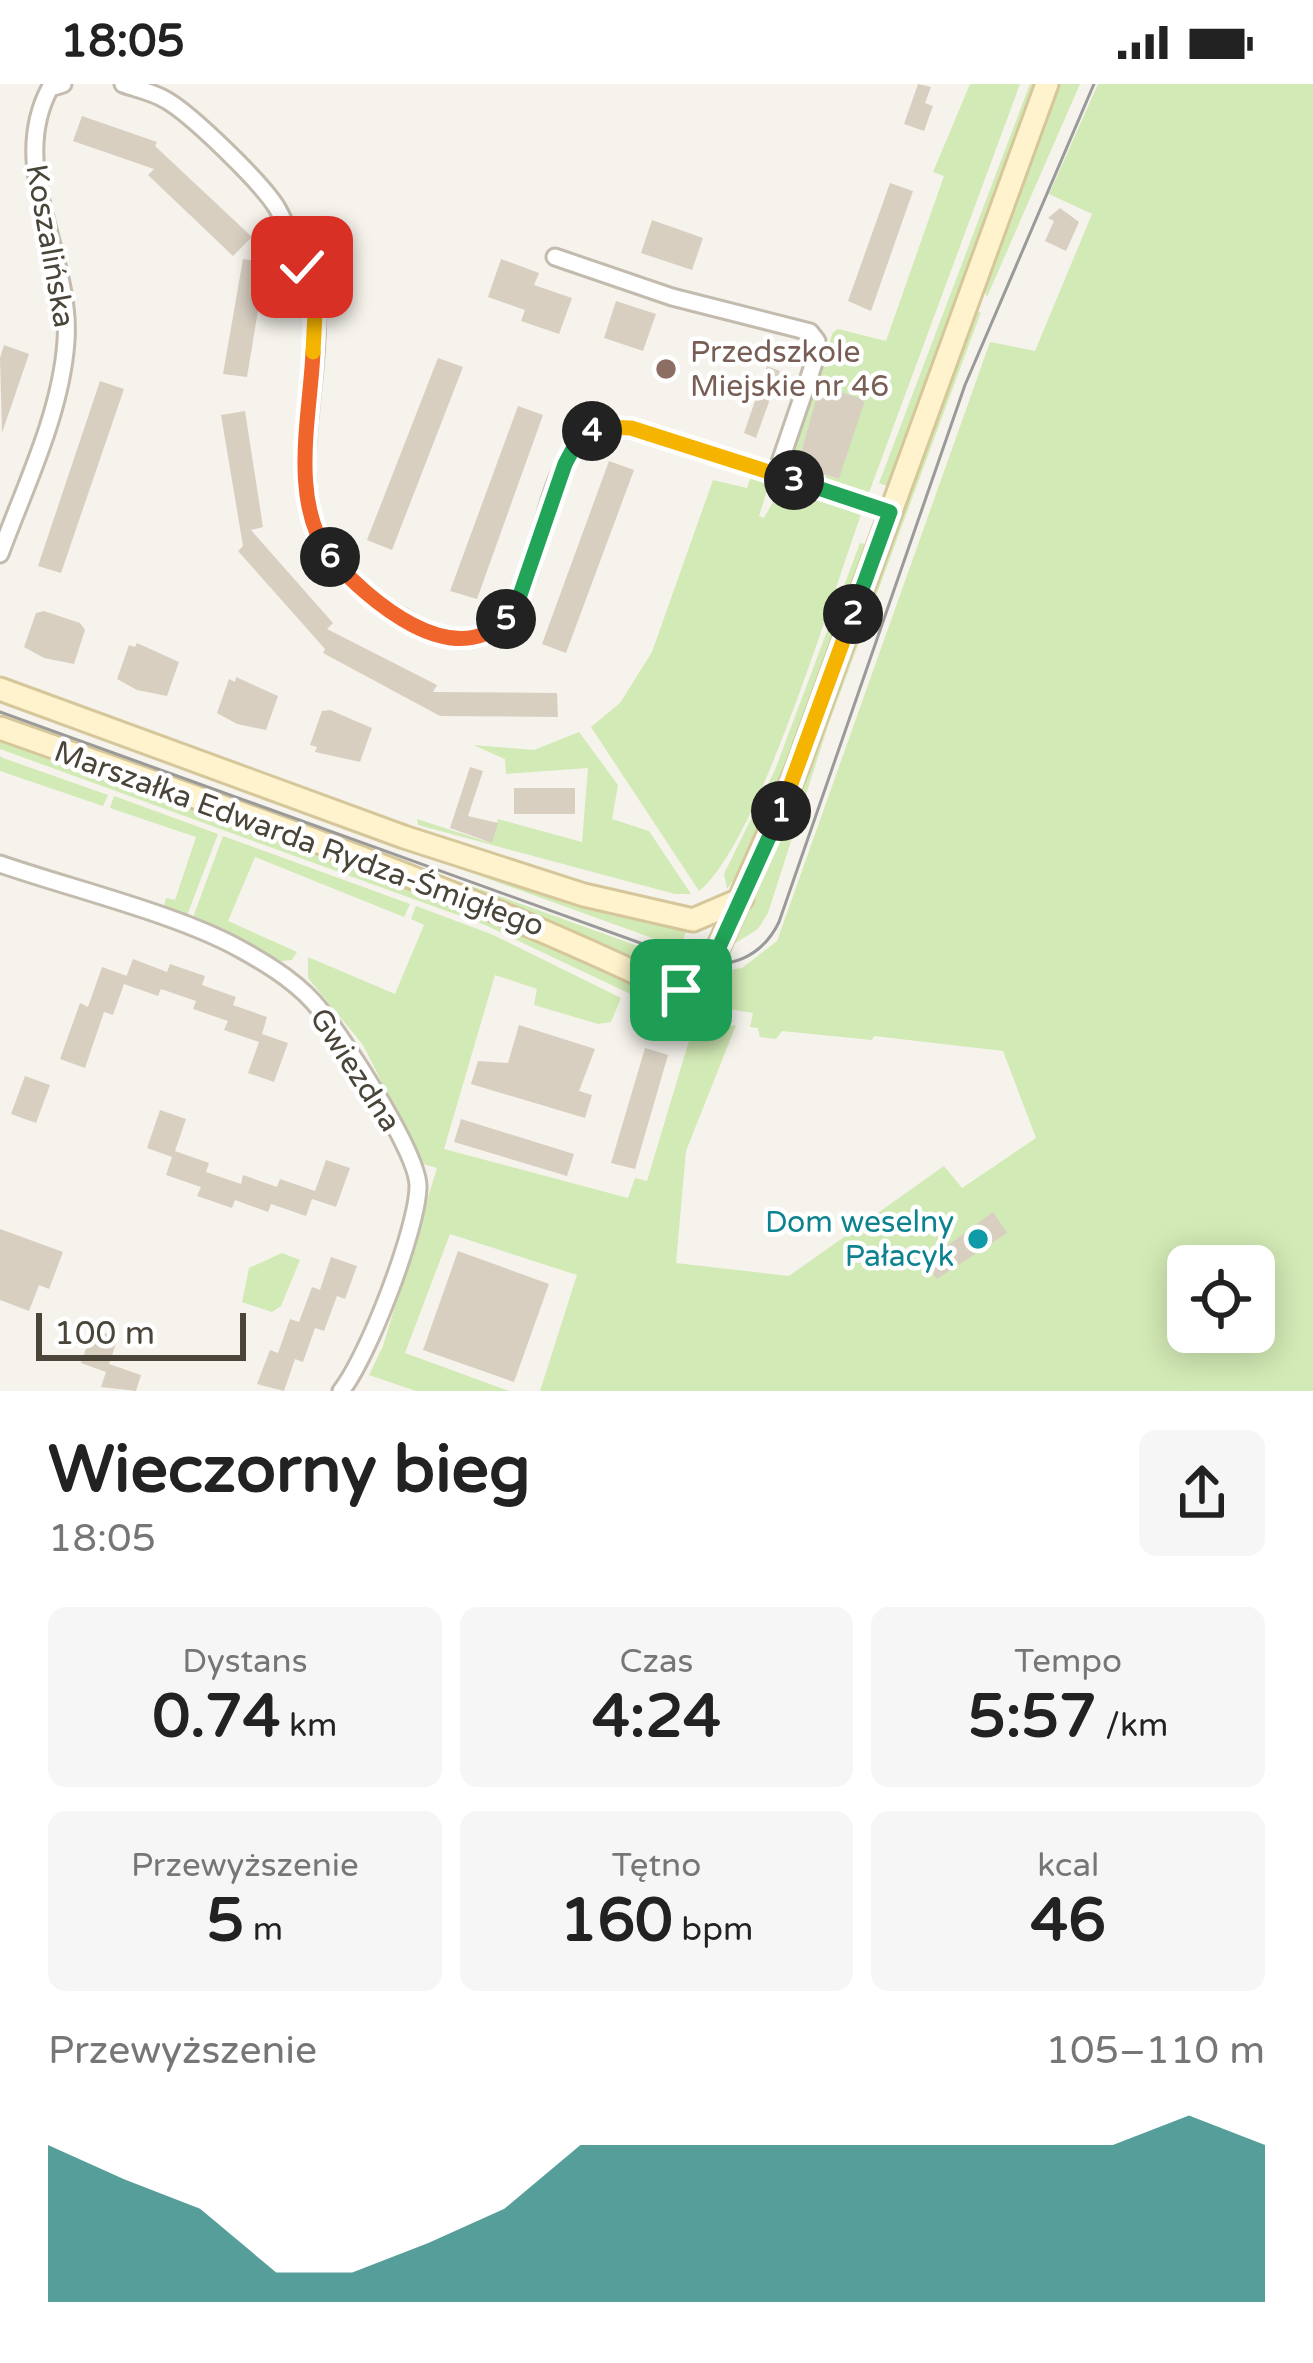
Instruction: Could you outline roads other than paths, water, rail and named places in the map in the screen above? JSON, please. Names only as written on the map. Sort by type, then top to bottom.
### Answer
[{"type":"street","name":"Koszalińska","points":[[0,554],[57,399],[66,343],[66,304],[32,137],[50,88],[63,84]]},
{"type":"street","points":[[123,84],[166,100],[270,196],[280,212],[316,294],[305,475],[312,521],[337,565],[360,590],[388,608],[446,638],[485,637],[502,624],[520,595],[565,464],[588,433],[604,427],[631,428],[890,512]]},
{"type":"street","name":"Marszałka Edwarda Rydza-Śmigłego","points":[[0,728],[494,907],[668,988],[688,989],[704,980],[797,770],[1047,84]]},
{"type":"street","points":[[555,257],[672,297],[810,332],[817,341],[817,354],[776,474]]},
{"type":"street","name":"Marszałka Edwarda Rydza-Śmigłego","points":[[0,689],[499,869],[693,920]]},
{"type":"street","name":"Gwiezdna","points":[[0,864],[238,947],[287,978],[320,1010],[352,1057],[412,1160],[418,1188],[370,1346],[341,1391]]},
{"type":"street","points":[[714,957],[693,920],[742,898]]},
{"type":"tram line","points":[[0,712],[693,962],[720,964],[744,958],[764,944],[779,922],[965,385],[1094,84]]},
{"type":"place","name":"Przedszkole Miejskie nr 46","points":[[666,369]]},
{"type":"place","name":"Dom weselny Pałacyk","points":[[978,1239]]}]
